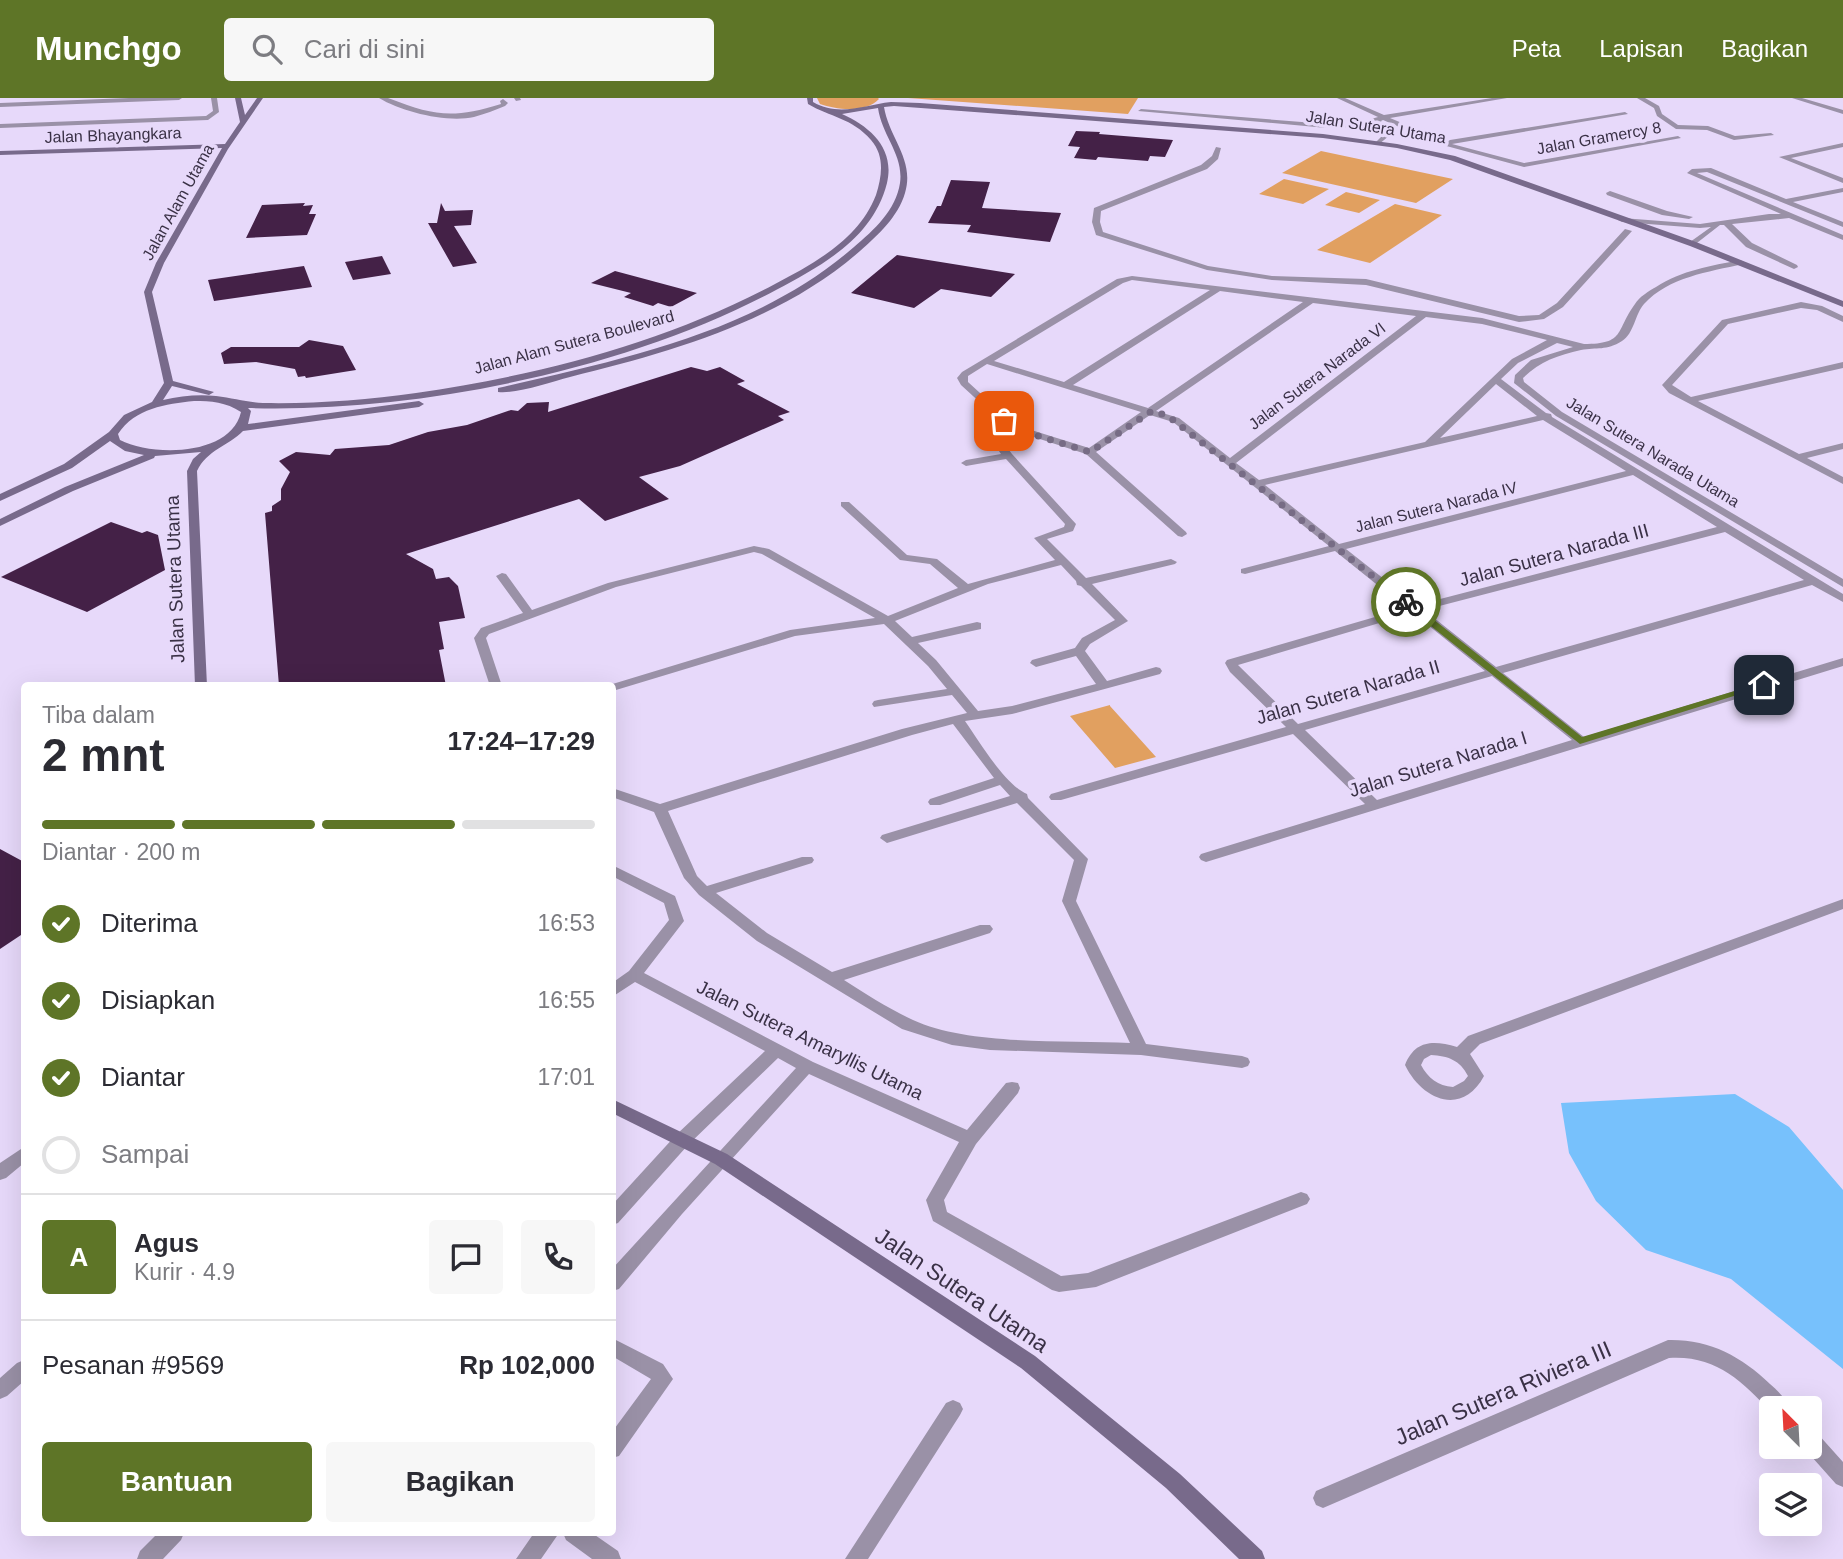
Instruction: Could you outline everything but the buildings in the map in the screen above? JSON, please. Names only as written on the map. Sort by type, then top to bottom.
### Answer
[{"type":"main road","points":[[237,98],[243,121]]},
{"type":"main road","name":"Jalan Alam Utama","points":[[169,383],[148,292],[160,263],[226,147],[260,98]]},
{"type":"main road","name":"Jalan Alam Sutera Boulevard","points":[[156,404],[203,398],[227,400],[239,405],[278,406],[381,400],[503,380],[676,332],[766,293],[844,244],[864,223],[876,204],[886,164],[876,140],[863,126],[810,103],[810,98]]},
{"type":"main road","name":"Jalan Alam Sutera Boulevard","points":[[242,428],[414,405],[565,377],[667,347],[775,303],[830,272],[858,250],[885,222],[896,206],[902,190],[904,169],[901,151],[884,124],[886,102]]},
{"type":"main road","name":"Jalan Sutera Utama","points":[[825,110],[861,111],[886,102],[1143,120],[1323,136],[1378,144],[1464,162],[1693,244],[1843,304]]},
{"type":"main road","name":"Jalan Bhayangkara","points":[[0,154],[226,147]]},
{"type":"main road","points":[[0,498],[68,466],[113,434],[126,418],[156,404],[169,383],[278,406]]},
{"type":"main road","points":[[113,434],[115,442],[123,448],[156,454],[180,453],[221,441],[242,428],[247,419],[246,411],[239,405]]},
{"type":"main road","name":"Jalan Sutera Utama","points":[[201,682],[184,467],[221,441]]},
{"type":"main road","points":[[0,523],[69,489],[156,454],[184,467]]},
{"type":"main road","name":"Jalan Sutera Utama","points":[[616,1107],[721,1158],[1028,1362],[1173,1481],[1254,1559]]},
{"type":"street","points":[[0,105],[179,98]]},
{"type":"street","points":[[0,126],[199,118],[215,115],[214,98]]},
{"type":"street","points":[[385,99],[408,98]]},
{"type":"street","points":[[1340,98],[1380,119],[1441,143],[1625,114]]},
{"type":"street","points":[[1141,111],[1327,126],[1358,125],[1504,98]]},
{"type":"street","points":[[1640,98],[1657,107],[1660,115],[1676,127],[1708,128],[1734,138],[1771,135]]},
{"type":"street","points":[[1795,98],[1842,111]]},
{"type":"street","points":[[1811,98],[1838,107],[1842,111]]},
{"type":"street","points":[[385,99],[447,117],[463,116],[503,105],[505,103],[501,99]]},
{"type":"street","points":[[1378,144],[1387,135],[1380,119]]},
{"type":"street","name":"Jalan Gramercy 8","points":[[1441,143],[1524,164],[1678,138]]},
{"type":"street","points":[[1843,145],[1783,157],[1843,181]]},
{"type":"street","points":[[1219,148],[1211,161],[1189,174],[1097,210],[1096,222],[1100,233],[1207,268],[1272,278],[1366,282],[1519,319],[1541,317],[1560,305],[1628,231]]},
{"type":"street","points":[[1843,225],[1708,170],[1691,173],[1843,238]]},
{"type":"street","points":[[1769,216],[1786,201],[1843,190]]},
{"type":"street","points":[[1610,193],[1673,216],[1728,223],[1749,245],[1794,267]]},
{"type":"street","points":[[1620,220],[1688,226],[1769,216],[1824,217],[1843,213]]},
{"type":"street","points":[[1693,244],[1704,233],[1728,223]]},
{"type":"street","points":[[1182,534],[1090,452],[1019,430],[1004,421],[962,378],[986,360],[1120,281],[1132,278],[1482,321],[1584,347],[1603,347],[1622,338],[1639,304],[1672,282],[1689,274],[1740,262]]},
{"type":"street","points":[[1672,282],[1753,268]]},
{"type":"street","points":[[1066,385],[1218,289]]},
{"type":"street","points":[[1090,452],[1311,300]]},
{"type":"street","points":[[1843,319],[1819,309],[1794,306],[1732,319],[1722,324],[1667,385],[1672,391],[1843,481]]},
{"type":"street","name":"Jalan Sutera Narada VI","points":[[1229,463],[1424,314]]},
{"type":"street","points":[[1429,443],[1524,355],[1555,340]]},
{"type":"street","name":"Jalan Sutera Narada Utama","points":[[1584,347],[1534,362],[1518,377],[1525,390],[1559,414],[1843,584]]},
{"type":"street","points":[[986,360],[1176,420],[1580,740]]},
{"type":"street","points":[[1690,400],[1843,365]]},
{"type":"street","name":"Jalan Sutera Narada Utama","points":[[1496,380],[1545,417],[1843,599]]},
{"type":"street","points":[[1256,484],[1559,414]]},
{"type":"street","points":[[988,428],[1008,456],[1071,524],[1069,529],[1040,538],[1081,583],[1122,621],[1086,641],[1079,651],[1036,663]]},
{"type":"street","points":[[1799,457],[1843,446]]},
{"type":"street","points":[[966,463],[1008,456]]},
{"type":"street","name":"Jalan Sutera Narada IV","points":[[1245,571],[1634,472]]},
{"type":"street","points":[[845,504],[904,558],[933,561],[966,589]]},
{"type":"street","name":"Jalan Sutera Narada III","points":[[1292,728],[1231,663],[1237,659],[1415,609],[1726,528]]},
{"type":"street","points":[[495,682],[480,638],[485,631],[612,585],[754,549],[765,551],[887,620],[910,641],[975,715]]},
{"type":"street","points":[[616,686],[786,635],[887,620],[998,577],[1061,562]]},
{"type":"street","points":[[1081,583],[1171,562]]},
{"type":"street","points":[[502,576],[529,614]]},
{"type":"street","name":"Jalan Sutera Narada II","points":[[1056,797],[1813,581]]},
{"type":"street","points":[[910,641],[977,626]]},
{"type":"street","points":[[1079,651],[1104,686]]},
{"type":"street","name":"Jalan Sutera Narada I","points":[[1206,857],[1580,740],[1843,662]]},
{"type":"street","points":[[616,793],[660,809],[845,750],[956,719],[1012,710],[1156,671]]},
{"type":"street","points":[[877,704],[956,691]]},
{"type":"street","points":[[956,719],[1002,780],[1022,797],[1081,859],[1069,901],[1141,1049]]},
{"type":"street","points":[[1292,728],[1374,804]]},
{"type":"street","points":[[935,802],[1002,780]]},
{"type":"street","points":[[887,838],[1022,797]]},
{"type":"street","points":[[660,809],[691,878],[704,892],[762,937],[908,1025],[952,1039],[990,1044],[1141,1049],[1242,1062]]},
{"type":"street","points":[[704,892],[807,860]]},
{"type":"street","points":[[616,872],[663,895],[675,908],[675,926],[634,975],[616,989]]},
{"type":"street","points":[[1460,1054],[1474,1040],[1839,910]]},
{"type":"street","points":[[832,978],[985,929]]},
{"type":"street","name":"Jalan Sutera Amaryllis Utama","points":[[634,975],[807,1066],[970,1139]]},
{"type":"street","points":[[616,1214],[682,1140],[777,1049]]},
{"type":"street","points":[[616,1278],[721,1158],[807,1066]]},
{"type":"street","points":[[1012,1088],[970,1139],[935,1200],[939,1216],[1059,1284],[1089,1281],[1301,1199]]},
{"type":"street","name":"Jalan Sutera Riviera III","points":[[1323,1498],[1668,1349],[1684,1347],[1706,1351],[1728,1362],[1769,1396]]},
{"type":"street","points":[[616,1348],[659,1372],[663,1379],[616,1443]]},
{"type":"street","points":[[0,1390],[21,1372]]},
{"type":"street","points":[[856,1559],[953,1409]]},
{"type":"street","points":[[1822,1453],[1843,1477]]},
{"type":"street","points":[[148,1559],[170,1536]]},
{"type":"street","points":[[527,1559],[546,1536]]},
{"type":"street","points":[[578,1536],[610,1559]]},
{"type":"shaded area","points":[[817,98],[879,99],[867,107],[851,109],[820,104]]},
{"type":"shaded area","points":[[908,98],[1138,98],[1128,114]]},
{"type":"shaded area","points":[[1321,151],[1453,179],[1416,203],[1282,173]]},
{"type":"shaded area","points":[[1284,179],[1329,189],[1303,204],[1259,194]]},
{"type":"shaded area","points":[[1346,192],[1380,200],[1359,213],[1325,205]]},
{"type":"shaded area","points":[[1395,204],[1442,215],[1370,263],[1317,250]]},
{"type":"shaded area","points":[[1110,705],[1156,757],[1115,768],[1070,716]]},
{"type":"water","points":[[1735,1094],[1789,1127],[1843,1190],[1843,1369],[1731,1279],[1646,1250],[1596,1201],[1569,1153],[1561,1103]]},
{"type":"way so far","points":[[1004,421],[1019,430],[1090,452],[1152,411],[1168,416],[1182,424],[1406,602]]},
{"type":"route","points":[[1406,602],[1580,740],[1764,685]]}]
